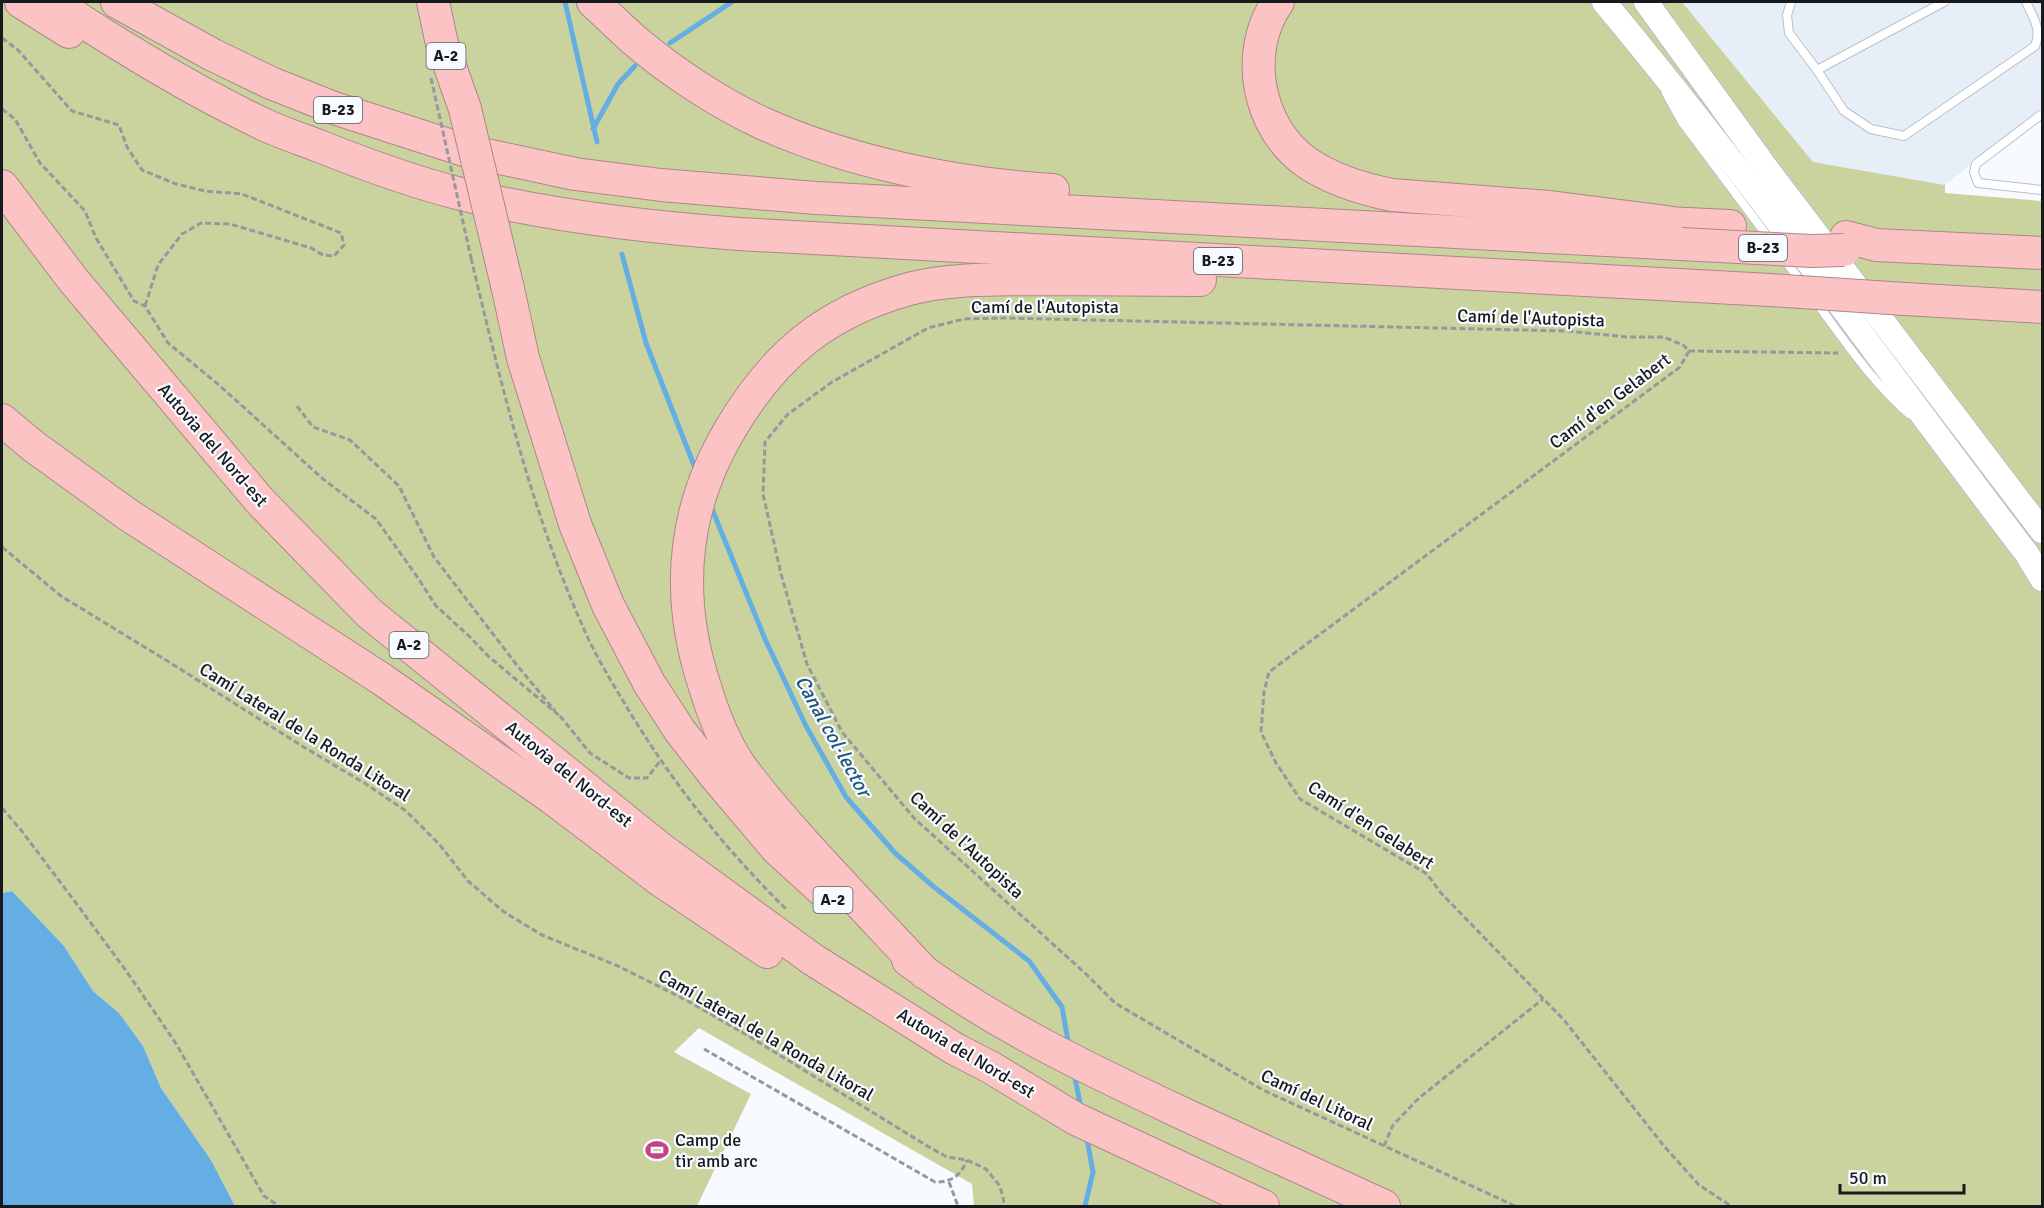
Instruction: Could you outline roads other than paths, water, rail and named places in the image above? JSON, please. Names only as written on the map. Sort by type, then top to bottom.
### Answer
[{"type":"highway","points":[[21,2],[159,88],[215,111],[266,125]]},
{"type":"highway","name":"B-23","points":[[53,2],[126,50],[219,102],[266,125],[339,154],[443,189],[579,217],[665,229],[2043,307]]},
{"type":"highway","name":"B-23","points":[[117,2],[213,55],[271,83],[426,140],[467,152],[575,174],[661,186],[816,198],[1678,234],[1812,251],[1845,243],[2043,253]]},
{"type":"highway","name":"A-2","points":[[434,2],[442,44],[465,109],[523,358],[574,524],[608,605],[649,683],[680,731],[716,777],[777,849],[851,917],[925,973],[1025,1036],[1125,1086],[1384,1206]]},
{"type":"highway","name":"A-2","points":[[450,2],[460,45],[465,109]]},
{"type":"highway","points":[[593,2],[666,65],[761,122],[796,136],[876,161],[977,182],[1030,189],[1361,210],[1550,219],[1678,234],[1730,226],[1845,243]]},
{"type":"highway","points":[[1278,2],[1265,25],[1261,39],[1259,75],[1262,99],[1282,137],[1304,161],[1322,172],[1369,190],[1392,195],[1550,207],[1678,234]]},
{"type":"highway","name":"Autovia del Nord-est","points":[[2,186],[74,281],[260,501],[369,613],[661,849],[802,953],[955,1048],[981,1072],[1263,1206]]},
{"type":"highway","points":[[925,973],[776,812],[739,764],[724,737],[702,680],[689,622],[686,576],[690,537],[698,499],[719,447],[751,396],[782,358],[821,327],[862,306],[910,289],[930,285],[972,280],[1256,280],[1401,270]]},
{"type":"highway","points":[[2,420],[33,446],[127,514],[383,680],[552,798],[660,880],[807,978],[981,1072]]},
{"type":"main road","points":[[1604,2],[1752,189],[2027,554],[2043,579]]},
{"type":"main road","points":[[1646,2],[1767,169],[2043,531]]},
{"type":"lane","points":[[1791,2],[1787,15],[1789,33],[1844,111],[1871,129],[1904,136],[2035,46],[2039,37],[2037,25],[2026,2]]},
{"type":"lane","points":[[1817,70],[1944,2]]},
{"type":"lane","points":[[1653,62],[1682,122],[1855,353],[1892,399],[1912,417],[1930,427]]},
{"type":"lane","points":[[2043,114],[1976,164],[1974,172],[1978,183],[2043,190]]},
{"type":"water","points":[[12,891],[64,946],[93,991],[119,1013],[143,1046],[161,1088],[211,1160],[235,1206],[2,1206],[2,893]]},
{"type":"waterway","name":"Canal col·lector","points":[[565,2],[597,142]]},
{"type":"waterway","points":[[670,43],[732,2]]},
{"type":"waterway","points":[[593,129],[618,84],[635,66]]},
{"type":"waterway","name":"Canal col·lector","points":[[622,254],[646,343],[697,473]]},
{"type":"waterway","name":"Canal col·lector","points":[[710,504],[765,639],[806,726],[846,797],[895,853],[934,887],[1029,961],[1062,1007],[1069,1046]]},
{"type":"waterway","name":"Canal col·lector","points":[[1074,1073],[1081,1108]]},
{"type":"waterway","name":"Canal col·lector","points":[[1085,1206],[1093,1172],[1086,1134]]},
{"type":"place","name":"Camp de tir amb arc","points":[[657,1150]]}]
